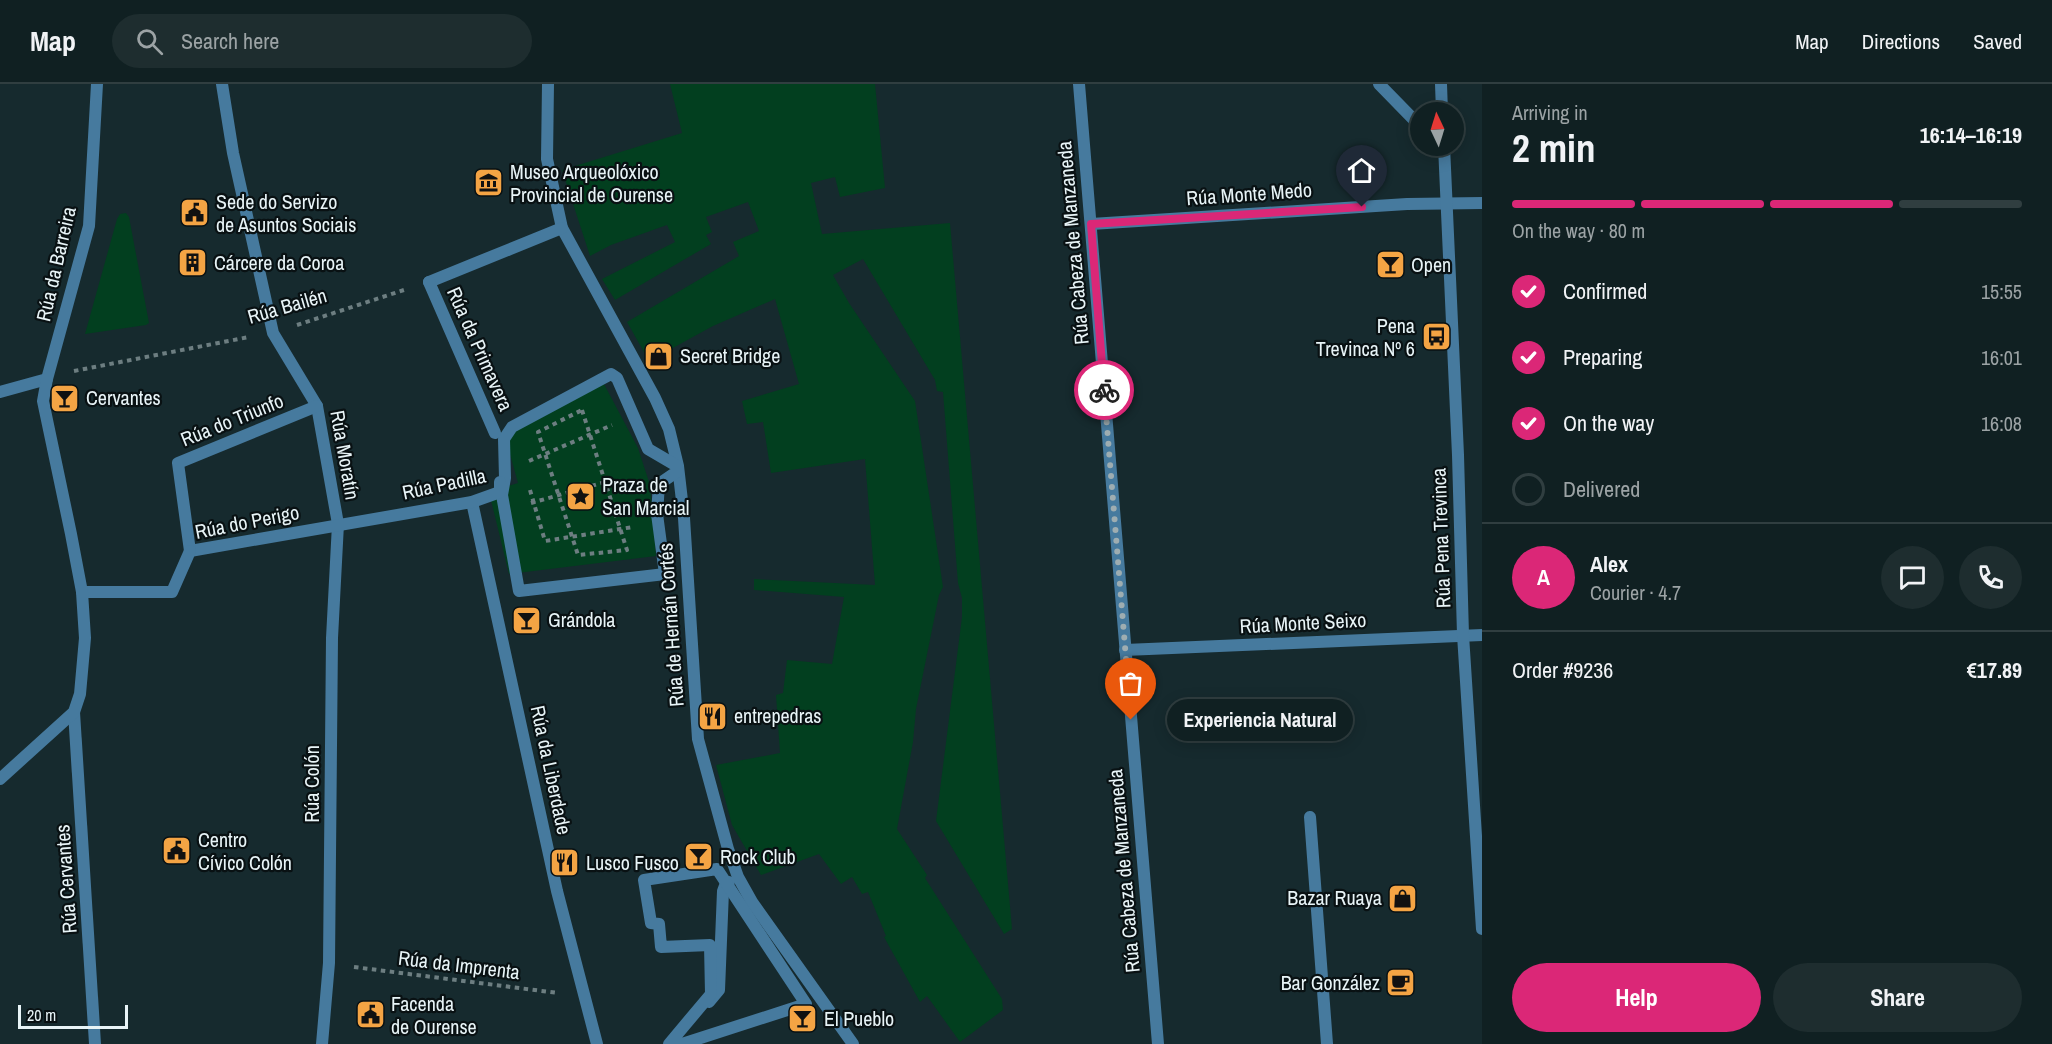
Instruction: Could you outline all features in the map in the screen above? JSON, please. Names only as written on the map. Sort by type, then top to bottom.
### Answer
[{"type":"street","name":"Rúa da Barreira","points":[[47,379],[89,226],[97,84]]},
{"type":"street","name":"Rúa Moratín","points":[[222,84],[233,153],[273,333],[317,406],[338,524]]},
{"type":"street","name":"Rúa de Hernán Cortés","points":[[548,84],[547,159],[562,228],[655,398],[669,429],[678,469],[688,567],[698,739],[728,849],[738,877],[759,911],[853,1044]]},
{"type":"street","name":"Rúa Cabeza de Manzaneda","points":[[1079,84],[1158,1044]]},
{"type":"street","points":[[1379,84],[1410,116]]},
{"type":"street","points":[[1441,84],[1442,102]]},
{"type":"street","name":"Rúa Pena Trevinca","points":[[1443,156],[1458,455],[1463,635],[1482,929]]},
{"type":"street","name":"Rúa Monte Medo","points":[[1091,224],[1396,205],[1482,203]]},
{"type":"street","points":[[429,282],[562,228]]},
{"type":"street","name":"Rúa da Primavera","points":[[429,282],[495,433]]},
{"type":"street","points":[[611,374],[617,378],[648,449],[678,469],[659,484],[657,514],[665,574],[519,591],[502,495],[505,478],[504,439],[512,427],[611,374]]},
{"type":"street","points":[[0,392],[47,379],[43,401],[72,534],[82,592],[85,638],[80,694],[74,712],[0,779]]},
{"type":"street","name":"Rúa do Triunfo","points":[[190,551],[178,463],[317,406]]},
{"type":"street","name":"Rúa Padilla","points":[[338,524],[472,502],[500,492],[501,462],[495,433]]},
{"type":"street","name":"Rúa da Liberdade","points":[[472,502],[555,880],[597,1044]]},
{"type":"street","name":"Rúa do Perigo","points":[[82,592],[172,592],[190,551],[338,524]]},
{"type":"street","name":"Rúa Colón","points":[[322,1044],[329,963],[332,638],[338,524]]},
{"type":"street","name":"Rúa Monte Seixo","points":[[1125,650],[1482,634]]},
{"type":"street","name":"Rúa Cervantes","points":[[74,712],[96,1044]]},
{"type":"street","points":[[1310,817],[1327,1044]]},
{"type":"street","points":[[670,1044],[711,994],[710,945],[661,947],[659,924],[651,924],[644,880],[717,869],[806,1004],[682,1044]]},
{"type":"street","points":[[670,1044],[719,990],[723,891],[726,883],[738,877]]},
{"type":"path","name":"Rúa Bailén","points":[[47,379],[89,367],[273,333],[429,282]]},
{"type":"path","points":[[538,432],[578,555],[627,550],[582,410]]},
{"type":"path","points":[[522,464],[613,424]]},
{"type":"path","points":[[504,509],[534,503],[605,482]]},
{"type":"path","points":[[528,484],[545,541],[644,526]]},
{"type":"path","name":"Rúa da Imprenta","points":[[329,963],[586,997]]},
{"type":"green space","points":[[670,84],[875,84],[885,188],[840,197],[835,177],[811,183],[822,234],[950,223],[1012,929],[1004,934],[936,821],[962,617],[943,392],[937,391],[935,380],[863,259],[833,275],[849,303],[915,401],[943,587],[939,595],[916,709],[913,742],[897,829],[927,875],[925,878],[1002,999],[1003,1010],[960,1042],[927,996],[920,1002],[884,937],[886,936],[868,892],[862,894],[852,877],[841,884],[819,854],[761,875],[732,825],[716,765],[780,753],[776,695],[783,693],[787,660],[832,664],[844,597],[754,590],[754,579],[875,585],[865,459],[771,473],[763,422],[747,424],[742,401],[799,384],[775,299],[713,326],[649,361],[627,322],[739,256],[733,242],[759,231],[748,202],[706,217],[712,232],[706,235],[711,244],[615,300],[602,279],[675,242],[667,225],[611,245],[590,256],[562,170],[682,133]]},
{"type":"green space","points":[[126,213],[129,217],[149,323],[85,334],[117,219],[120,214]]},
{"type":"green space","name":"Praza de San Marcial","points":[[604,384],[638,448],[650,485],[656,556],[509,574],[489,492],[518,483],[505,436]]},
{"type":"way so far","points":[[1104,390],[1131,720]]},
{"type":"place","name":"Museo Arqueolóxico Provincial de Ourense","points":[[489,183]]},
{"type":"place","name":"Sede do Servizo de Asuntos Sociais","points":[[195,213]]},
{"type":"place","name":"Cárcere da Coroa","points":[[193,263]]},
{"type":"place","name":"Open","points":[[1390,265]]},
{"type":"place","name":"Pena Trevinca Nº 6","points":[[1436,337]]},
{"type":"place","name":"Secret Bridge","points":[[659,356]]},
{"type":"place","name":"Cervantes","points":[[65,398]]},
{"type":"place","name":"Praza de San Marcial","points":[[581,497]]},
{"type":"place","name":"Grándola","points":[[527,620]]},
{"type":"place","name":"entrepedras","points":[[713,716]]},
{"type":"place","name":"Experiencia Natural","points":[[1131,720]]},
{"type":"place","name":"Centro Cívico Colón","points":[[177,851]]},
{"type":"place","name":"Rock Club","points":[[699,857]]},
{"type":"place","name":"Lusco Fusco","points":[[565,863]]},
{"type":"place","name":"Bazar Ruaya","points":[[1403,898]]},
{"type":"place","name":"Bar González","points":[[1401,983]]},
{"type":"place","name":"Facenda de Ourense","points":[[370,1015]]},
{"type":"place","name":"El Pueblo","points":[[803,1019]]},
{"type":"route","points":[[1104,390],[1091,224],[1362,207]]}]
